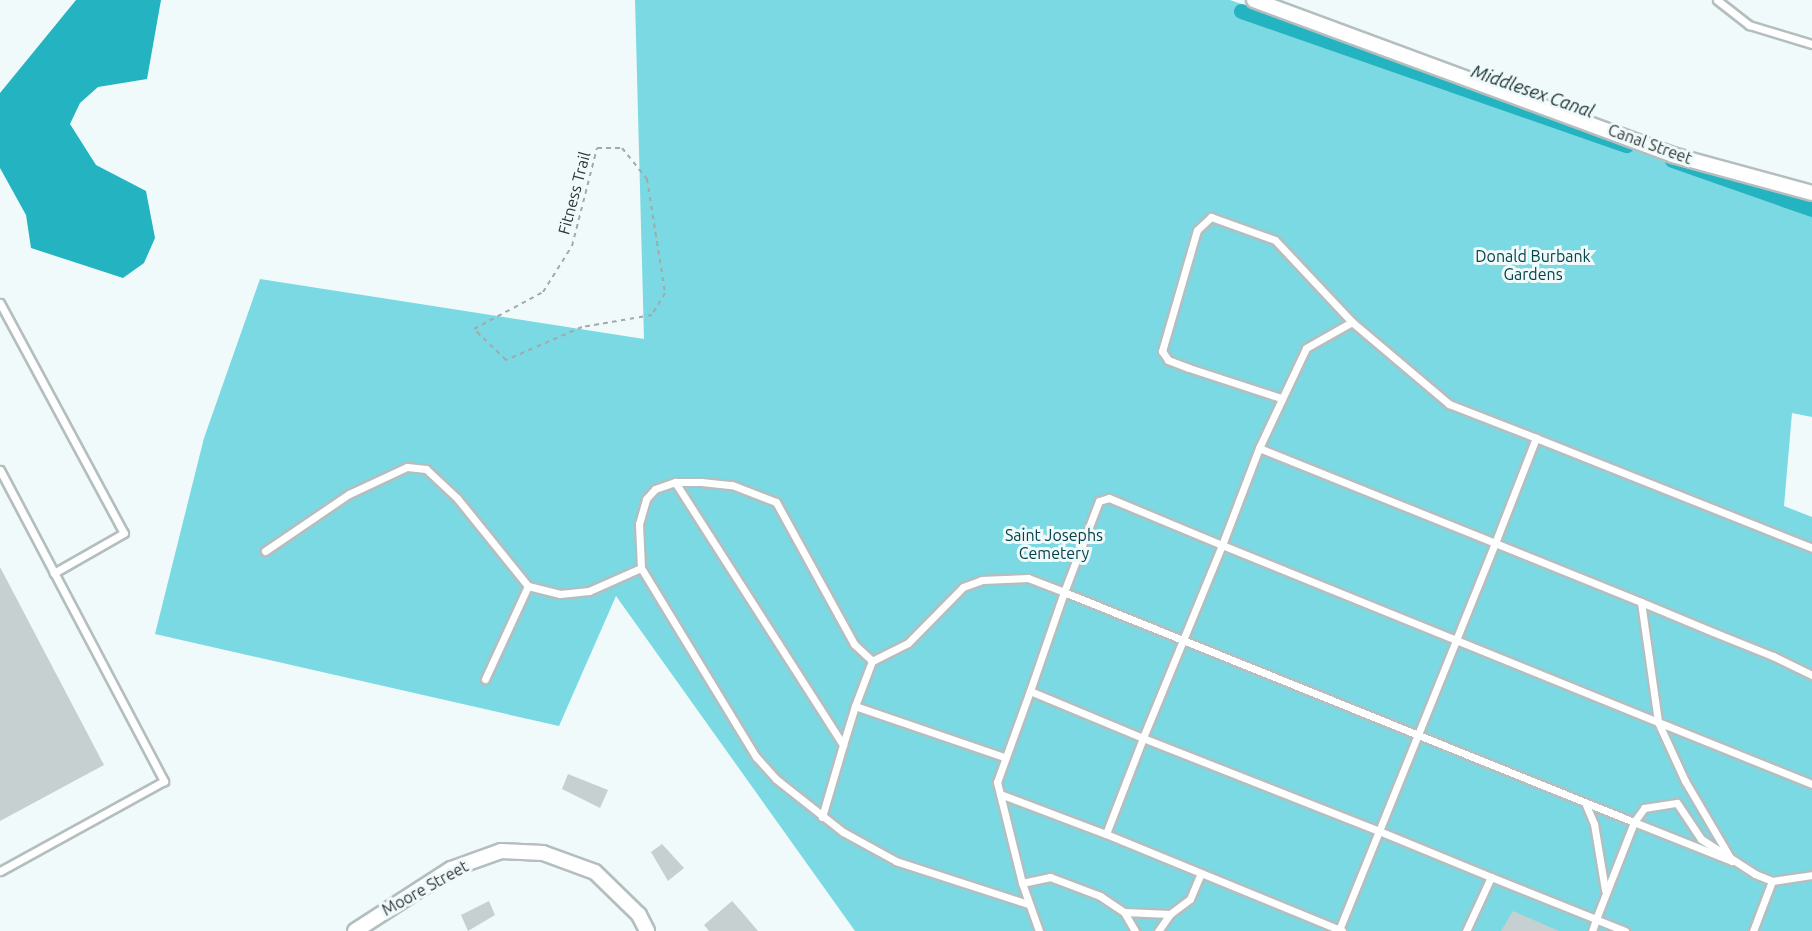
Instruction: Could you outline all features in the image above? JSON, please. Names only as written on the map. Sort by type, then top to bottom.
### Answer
[{"type":"street","name":"Canal Street","points":[[1254,0],[1673,155],[1812,193]]},
{"type":"street","name":"Moore Street","points":[[355,931],[451,869],[501,851],[543,853],[595,872],[639,915],[647,931]]},
{"type":"lane","points":[[1717,0],[1749,25],[1812,44]]},
{"type":"lane","points":[[1281,398],[1178,364],[1162,351],[1201,223],[1211,217],[1230,219],[1275,240],[1352,322],[1449,404],[1812,548]]},
{"type":"lane","points":[[0,303],[124,533],[54,573]]},
{"type":"lane","points":[[1106,834],[1281,398],[1306,348],[1352,322]]},
{"type":"lane","points":[[1000,794],[1106,834],[1341,930],[1536,438]]},
{"type":"lane","points":[[1259,448],[1641,602],[1812,675]]},
{"type":"lane","points":[[265,551],[349,494],[406,467],[426,469],[528,586],[560,594],[589,591],[641,568]]},
{"type":"lane","points":[[0,470],[164,781],[0,872]]},
{"type":"lane","points":[[675,482],[843,745]]},
{"type":"lane","points":[[872,661],[854,644],[776,502],[732,485],[675,482],[655,489],[646,499],[639,524],[641,568],[756,757],[822,817],[896,861],[1028,904]]},
{"type":"lane","points":[[1040,931],[1022,884],[997,782],[1064,592],[1103,498],[1222,544],[1812,784]]},
{"type":"lane","points":[[822,817],[855,706],[872,661],[908,643],[963,587],[982,580],[1028,579],[1184,640],[1586,806],[1634,822],[1732,861],[1773,881],[1812,875]]},
{"type":"lane","points":[[485,680],[528,586]]},
{"type":"lane","points":[[1641,602],[1659,722],[1685,781],[1732,861]]},
{"type":"lane","points":[[1030,691],[1624,931]]},
{"type":"lane","points":[[855,706],[1004,757]]},
{"type":"lane","points":[[1592,931],[1605,890],[1634,822],[1644,808],[1677,803],[1701,839],[1732,861]]},
{"type":"lane","points":[[1586,806],[1594,824],[1605,890]]},
{"type":"lane","points":[[1158,931],[1170,914],[1190,900],[1201,873]]},
{"type":"lane","points":[[1466,931],[1491,877]]},
{"type":"lane","points":[[1022,884],[1067,879],[1124,912],[1170,914]]},
{"type":"lane","points":[[1754,931],[1773,881]]},
{"type":"lane","points":[[1124,912],[1135,931]]},
{"type":"path","name":"Fitness Trail","points":[[597,148],[622,148],[647,179],[651,222],[665,293],[652,315],[582,327],[506,360],[474,329],[543,292],[572,246],[597,148]]},
{"type":"green space","name":"Saint Josephs Cemetery","points":[[635,0],[1230,0],[1812,203],[1812,417],[1792,413],[1784,506],[1812,517],[1812,931],[855,931],[616,596],[559,726],[155,634],[204,438],[260,279],[644,339]]},
{"type":"shaded area","points":[[76,0],[161,0],[147,79],[98,87],[80,103],[70,124],[96,165],[146,191],[155,238],[144,263],[123,278],[31,248],[26,215],[0,168],[0,93]]},
{"type":"building","points":[[0,567],[104,765],[0,821]]},
{"type":"building","points":[[568,774],[608,790],[600,808],[562,789]]},
{"type":"building","points":[[662,844],[684,868],[668,881],[651,852]]},
{"type":"building","points":[[489,901],[495,915],[468,931],[461,915]]},
{"type":"building","points":[[732,901],[758,931],[709,931],[704,925]]},
{"type":"building","points":[[1513,911],[1559,931],[1501,931]]},
{"type":"waterway","name":"Middlesex Canal","points":[[1241,11],[1626,145]]},
{"type":"waterway","name":"Middlesex Canal","points":[[1672,160],[1812,209]]},
{"type":"park label","name":"Donald Burbank Gardens","points":[[1533,265]]}]
